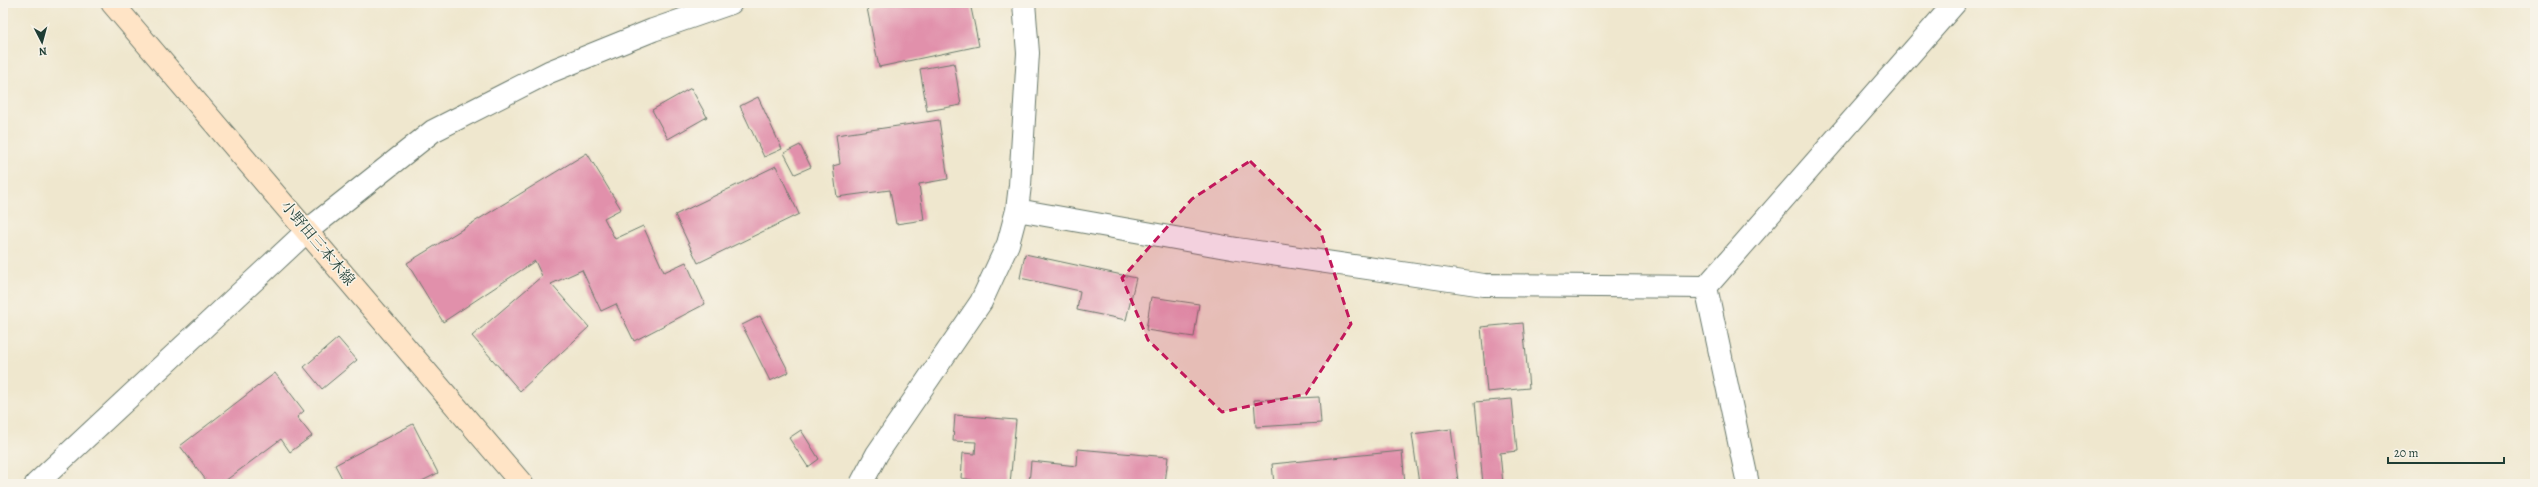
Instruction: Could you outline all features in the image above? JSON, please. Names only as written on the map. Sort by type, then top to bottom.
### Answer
[{"type":"main road","name":"小野田三本木線","points":[[112,3],[308,230],[522,484]]},
{"type":"street","points":[[36,484],[308,230],[433,131],[549,72],[653,30],[731,3]]},
{"type":"street","points":[[861,484],[877,454],[981,302],[1008,244],[1017,210],[1028,53],[1024,3]]},
{"type":"street","points":[[1017,210],[1237,249],[1484,285],[1706,287],[1955,3]]},
{"type":"street","points":[[1706,287],[1748,484]]},
{"type":"highlighted area","points":[[1250,161],[1320,230],[1351,324],[1306,394],[1222,412],[1148,340],[1122,278],[1192,199]]},
{"type":"building","points":[[890,3],[970,3],[979,46],[879,67],[867,8]]},
{"type":"building","points":[[954,63],[961,105],[927,111],[920,69]]},
{"type":"building","points":[[691,88],[707,117],[668,139],[652,110]]},
{"type":"building","points":[[758,97],[782,149],[764,157],[740,106]]},
{"type":"building","points":[[939,120],[948,179],[919,184],[924,220],[896,224],[890,190],[837,197],[833,166],[840,164],[836,135]]},
{"type":"building","points":[[800,145],[811,167],[795,174],[784,153]]},
{"type":"building","points":[[587,153],[621,209],[604,218],[615,239],[643,226],[664,272],[686,262],[705,304],[634,341],[616,304],[601,311],[582,270],[551,284],[589,327],[520,391],[472,336],[542,276],[535,261],[443,322],[407,263]]},
{"type":"building","points":[[776,166],[799,214],[698,263],[675,215]]},
{"type":"building","points":[[1025,254],[1136,278],[1126,320],[1077,310],[1080,291],[1020,278]]},
{"type":"building","points":[[1151,297],[1199,304],[1194,337],[1146,330]]},
{"type":"building","points":[[760,316],[789,372],[770,381],[742,325]]},
{"type":"building","points":[[1523,323],[1529,388],[1487,392],[1481,327]]},
{"type":"building","points":[[338,338],[357,360],[322,389],[304,367]]},
{"type":"building","points":[[275,373],[304,411],[297,417],[312,436],[290,452],[281,439],[221,484],[209,484],[180,446]]},
{"type":"building","points":[[1319,397],[1321,423],[1256,427],[1254,400]]},
{"type":"building","points":[[1512,399],[1517,451],[1500,453],[1503,484],[1483,484],[1475,402]]},
{"type":"building","points":[[955,415],[1016,420],[1010,484],[972,484],[972,480],[961,478],[963,453],[975,454],[976,442],[953,441]]},
{"type":"building","points":[[413,424],[438,473],[416,484],[345,484],[335,465]]},
{"type":"building","points":[[1451,429],[1458,481],[1419,484],[1412,434]]},
{"type":"building","points":[[801,430],[819,459],[808,467],[789,438]]},
{"type":"building","points":[[1078,449],[1168,457],[1165,484],[1029,484],[1031,461],[1077,466]]},
{"type":"building","points":[[1402,451],[1405,484],[1274,484],[1272,464]]}]
